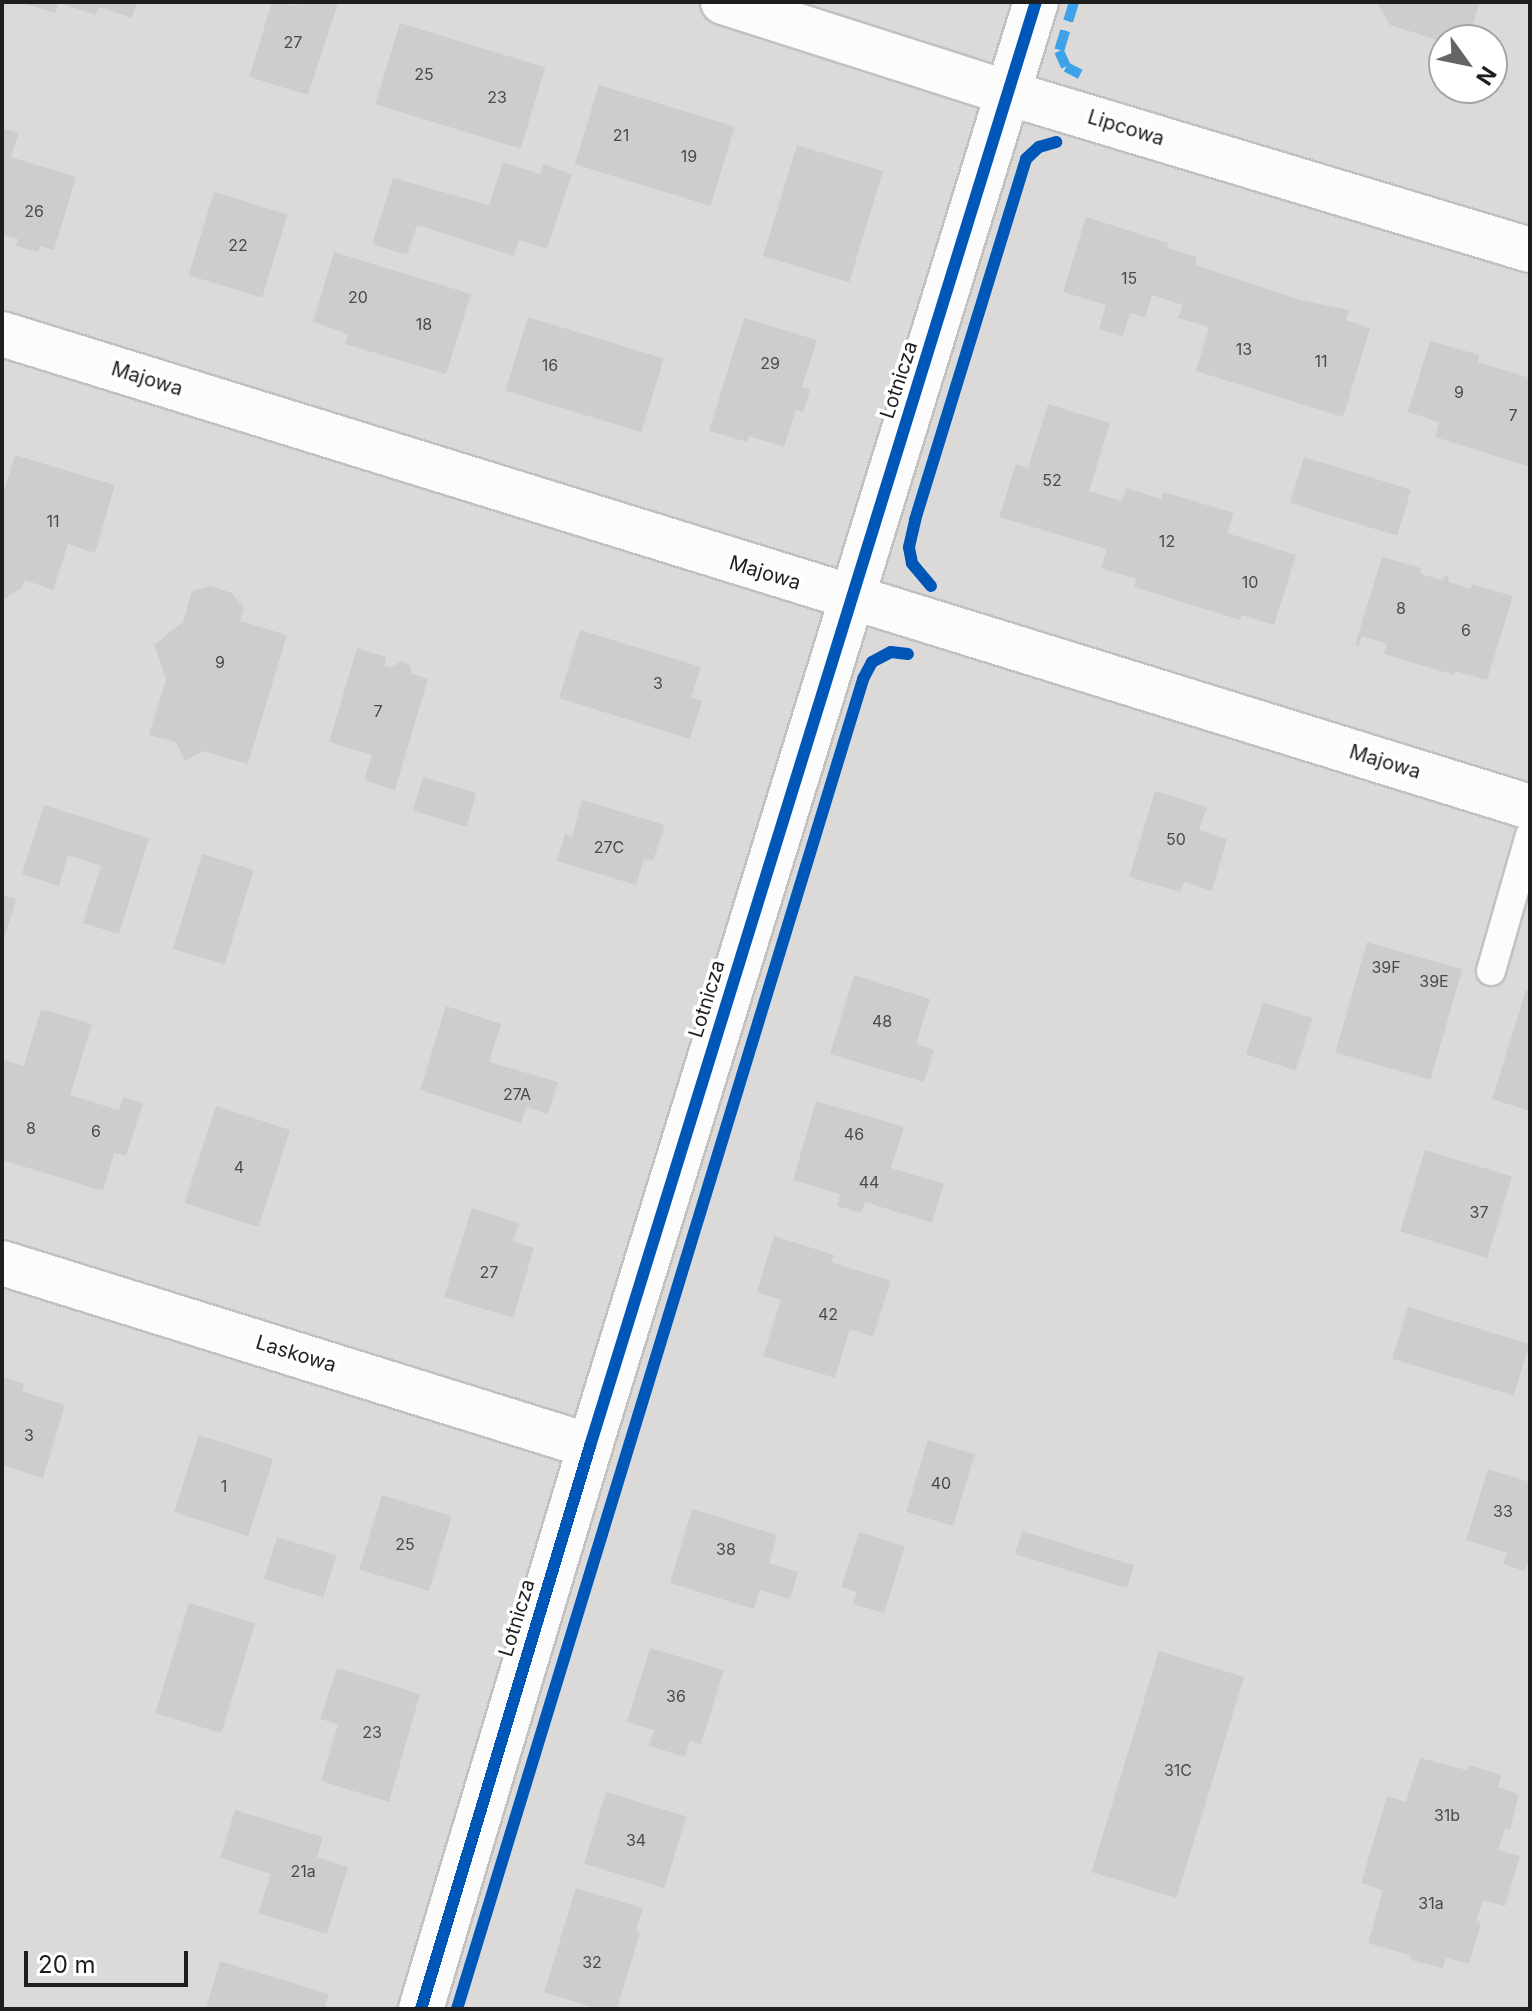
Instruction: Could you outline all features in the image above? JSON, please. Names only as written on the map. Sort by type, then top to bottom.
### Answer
[{"type":"street","name":"Lipcowa","points":[[723,2],[1008,93],[1530,250]]},
{"type":"street","name":"Lotnicza","points":[[421,2009],[590,1446],[1036,2]]},
{"type":"street","name":"Majowa","points":[[2,334],[851,600],[1530,807]]},
{"type":"street","name":"Laskowa","points":[[2,1263],[590,1446]]},
{"type":"lane","points":[[1491,971],[1530,835]]},
{"type":"shaded area","points":[[2,2],[1530,2],[1530,2009],[2,2009]]},
{"type":"building","points":[[137,2],[132,18],[99,7],[96,15],[59,3],[55,13],[21,3]]},
{"type":"building","points":[[272,2],[297,6],[298,2],[338,3],[308,95],[249,77]]},
{"type":"building","points":[[1377,2],[1480,2],[1473,24],[1428,24],[1428,37],[1390,25]]},
{"type":"building","points":[[400,23],[545,67],[521,149],[375,104]]},
{"type":"building","points":[[599,85],[735,127],[711,206],[575,164]]},
{"type":"building","points":[[2,128],[19,133],[11,157],[76,177],[54,250],[40,246],[38,252],[16,246],[18,239],[2,235]]},
{"type":"building","points":[[797,145],[883,171],[849,282],[763,256]]},
{"type":"building","points":[[503,162],[540,174],[543,164],[572,174],[547,249],[519,240],[514,256],[417,225],[407,255],[372,244],[393,178],[489,205]]},
{"type":"building","points":[[214,192],[288,215],[262,298],[189,275]]},
{"type":"building","points":[[1086,217],[1168,243],[1167,248],[1197,257],[1195,265],[1300,300],[1349,310],[1346,320],[1370,328],[1343,417],[1196,371],[1209,327],[1178,318],[1183,305],[1152,295],[1145,317],[1130,313],[1123,336],[1099,329],[1106,305],[1063,292]]},
{"type":"building","points":[[334,252],[471,294],[446,374],[345,344],[348,334],[313,322]]},
{"type":"building","points":[[528,317],[664,359],[641,432],[505,391]]},
{"type":"building","points":[[744,318],[817,340],[802,387],[810,390],[803,412],[796,410],[784,447],[749,436],[747,442],[709,431]]},
{"type":"building","points":[[1430,341],[1479,355],[1478,362],[1530,378],[1530,467],[1435,437],[1439,422],[1408,412]]},
{"type":"building","points":[[1048,404],[1110,423],[1089,491],[1122,501],[1126,488],[1161,499],[1163,492],[1234,513],[1227,533],[1296,555],[1274,625],[1242,615],[1240,620],[1134,587],[1136,579],[1101,568],[1107,549],[999,517],[1016,464],[1028,468]]},
{"type":"building","points":[[15,455],[115,485],[95,553],[68,544],[53,590],[25,580],[22,588],[2,600],[2,497]]},
{"type":"building","points":[[1304,457],[1411,490],[1397,536],[1290,503]]},
{"type":"building","points":[[1382,557],[1421,568],[1420,574],[1443,580],[1444,575],[1449,577],[1448,582],[1471,589],[1472,584],[1513,596],[1487,680],[1455,671],[1454,675],[1384,654],[1387,644],[1362,636],[1359,646],[1355,645]]},
{"type":"building","points":[[210,586],[232,593],[244,608],[240,621],[287,635],[248,764],[202,751],[185,761],[176,742],[149,735],[166,679],[154,645],[183,622],[192,591]]},
{"type":"building","points":[[580,630],[701,667],[691,698],[702,701],[690,739],[559,698]]},
{"type":"building","points":[[357,648],[386,657],[384,666],[392,668],[401,661],[409,664],[412,674],[428,679],[395,790],[364,780],[372,755],[329,742]]},
{"type":"building","points":[[423,777],[477,793],[466,827],[413,810]]},
{"type":"building","points":[[1155,791],[1207,807],[1199,830],[1227,839],[1212,891],[1184,882],[1180,892],[1129,877]]},
{"type":"building","points":[[582,800],[665,825],[653,861],[644,859],[636,885],[557,861],[565,834],[572,836]]},
{"type":"building","points":[[44,805],[149,838],[119,934],[83,923],[101,866],[68,855],[59,886],[22,874]]},
{"type":"building","points":[[202,854],[254,870],[225,964],[173,949]]},
{"type":"building","points":[[2,895],[16,899],[3,943],[2,943]]},
{"type":"building","points":[[1367,942],[1462,969],[1430,1080],[1335,1053]]},
{"type":"building","points":[[854,975],[930,999],[916,1044],[934,1050],[924,1082],[830,1054]]},
{"type":"building","points":[[1526,990],[1530,991],[1530,1111],[1492,1099]]},
{"type":"building","points":[[1263,1002],[1312,1018],[1295,1070],[1246,1054]]},
{"type":"building","points":[[446,1006],[501,1024],[489,1062],[558,1082],[548,1114],[526,1107],[521,1123],[420,1090]]},
{"type":"building","points":[[41,1009],[92,1024],[70,1095],[119,1110],[123,1097],[143,1103],[126,1156],[114,1153],[103,1191],[2,1160],[4,1060],[24,1066]]},
{"type":"building","points":[[816,1101],[904,1127],[891,1168],[944,1184],[932,1223],[865,1202],[861,1213],[837,1206],[840,1194],[793,1180]]},
{"type":"building","points":[[216,1106],[290,1130],[259,1227],[184,1203]]},
{"type":"building","points":[[1425,1150],[1512,1177],[1487,1258],[1400,1231]]},
{"type":"building","points":[[472,1208],[519,1223],[513,1241],[534,1248],[513,1318],[444,1297]]},
{"type":"building","points":[[774,1236],[834,1255],[831,1262],[891,1281],[873,1337],[850,1329],[835,1378],[763,1356],[781,1300],[757,1292]]},
{"type":"building","points":[[1408,1307],[1529,1344],[1514,1396],[1392,1359]]},
{"type":"building","points":[[2,1377],[24,1384],[22,1391],[65,1405],[43,1478],[2,1465]]},
{"type":"building","points":[[199,1435],[273,1459],[248,1536],[174,1512]]},
{"type":"building","points":[[928,1440],[975,1454],[953,1526],[906,1512]]},
{"type":"building","points":[[1488,1469],[1530,1482],[1530,1559],[1524,1571],[1503,1564],[1507,1553],[1466,1540]]},
{"type":"building","points":[[382,1495],[452,1516],[429,1591],[359,1570]]},
{"type":"building","points":[[692,1509],[777,1535],[769,1563],[798,1572],[790,1599],[760,1590],[754,1609],[670,1583]]},
{"type":"building","points":[[1022,1531],[1134,1565],[1127,1588],[1015,1554]]},
{"type":"building","points":[[859,1532],[905,1546],[884,1613],[853,1604],[857,1592],[841,1587]]},
{"type":"building","points":[[277,1537],[336,1555],[323,1597],[264,1579]]},
{"type":"building","points":[[189,1603],[255,1623],[221,1733],[155,1713]]},
{"type":"building","points":[[650,1648],[724,1670],[701,1744],[690,1741],[685,1757],[649,1746],[654,1730],[627,1722]]},
{"type":"building","points":[[1159,1651],[1244,1677],[1177,1898],[1091,1872]]},
{"type":"building","points":[[337,1668],[420,1694],[389,1802],[321,1781],[338,1724],[320,1719]]},
{"type":"building","points":[[1420,1758],[1467,1770],[1469,1765],[1501,1775],[1498,1787],[1519,1794],[1510,1830],[1505,1829],[1498,1850],[1520,1856],[1505,1906],[1483,1900],[1476,1922],[1481,1924],[1469,1964],[1446,1958],[1443,1968],[1411,1960],[1412,1956],[1368,1943],[1383,1890],[1361,1883],[1387,1796],[1406,1802]]},
{"type":"building","points":[[606,1792],[686,1817],[664,1888],[584,1864]]},
{"type":"building","points":[[235,1810],[323,1837],[317,1857],[348,1867],[327,1934],[258,1913],[271,1874],[220,1858]]},
{"type":"building","points":[[576,1888],[643,1908],[636,1931],[640,1933],[617,2009],[598,2009],[544,1992]]},
{"type":"building","points":[[220,1961],[329,1994],[324,2009],[206,2009]]},
{"type":"marked path","points":[[1074,2],[1059,51],[1066,67],[1080,74]]},
{"type":"cycle path","points":[[421,2009],[590,1446],[1036,2]]},
{"type":"cycle path","points":[[931,586],[912,563],[909,547],[915,520],[1026,159],[1039,147],[1056,142]]},
{"type":"cycle path","points":[[457,2009],[863,679],[872,662],[891,652],[908,654]]}]
